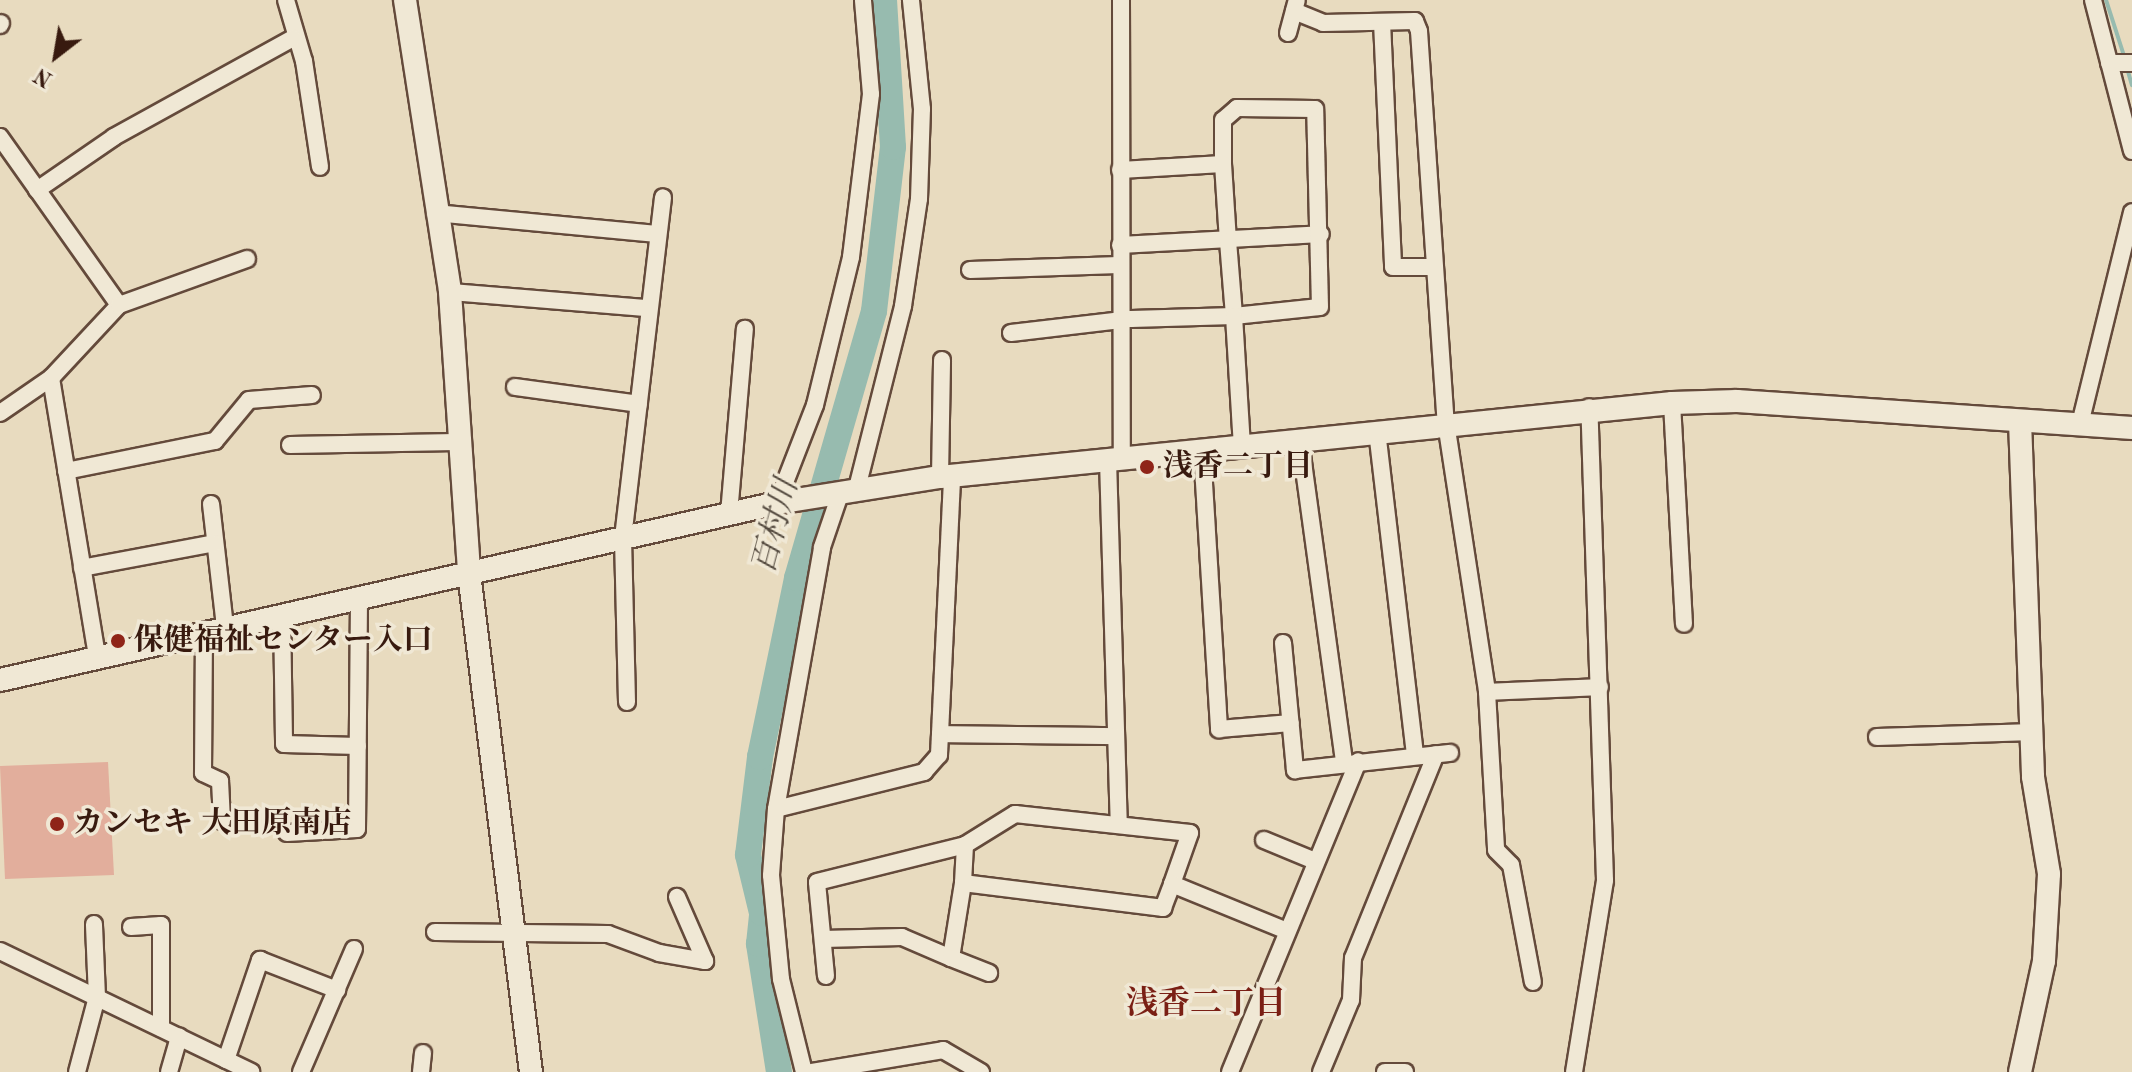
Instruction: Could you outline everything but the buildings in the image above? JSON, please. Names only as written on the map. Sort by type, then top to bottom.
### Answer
[{"type":"street","points":[[286,0],[293,38],[304,61],[320,167]]},
{"type":"street","points":[[405,0],[435,213],[450,292],[456,442],[469,573],[531,1072]]},
{"type":"street","points":[[786,502],[819,391],[851,257],[871,94],[863,0]]},
{"type":"street","points":[[804,1072],[781,979],[771,875],[776,809],[822,547],[903,306],[919,199],[922,109],[911,0]]},
{"type":"street","points":[[1119,825],[1115,460],[1121,0]]},
{"type":"street","points":[[2093,0],[2132,151]]},
{"type":"street","points":[[1288,33],[1296,6],[1323,23],[1415,21],[1419,31],[1446,423],[1487,692],[1496,850],[1511,865],[1533,982]]},
{"type":"street","points":[[1382,22],[1393,267],[1434,267]]},
{"type":"street","points":[[37,190],[114,137],[293,38]]},
{"type":"street","points":[[2109,63],[2132,63]]},
{"type":"street","points":[[1011,333],[1119,322],[1234,316],[1320,307],[1321,234],[1315,109],[1229,110],[1223,164],[1234,316],[1242,446]]},
{"type":"street","points":[[0,137],[119,305]]},
{"type":"street","points":[[1120,170],[1223,164]]},
{"type":"street","points":[[627,702],[623,538],[639,404],[646,308],[663,197]]},
{"type":"street","points":[[2080,424],[2132,212]]},
{"type":"street","points":[[435,213],[657,234]]},
{"type":"street","points":[[1120,245],[1321,234]]},
{"type":"street","points":[[0,413],[51,378],[119,305],[247,259]]},
{"type":"street","points":[[970,270],[1119,265]]},
{"type":"street","points":[[450,292],[646,308]]},
{"type":"street","points":[[729,514],[745,329]]},
{"type":"street","points":[[776,809],[924,772],[939,755],[946,476],[942,360]]},
{"type":"street","points":[[51,378],[97,656]]},
{"type":"street","points":[[515,387],[639,404]]},
{"type":"street","points":[[66,471],[215,441],[249,400],[312,395]]},
{"type":"street","points":[[0,680],[214,628],[729,514],[946,476],[1589,407],[1672,403],[1737,401],[2132,428]]},
{"type":"street","points":[[1672,403],[1684,624]]},
{"type":"street","points":[[1574,1072],[1605,880],[1589,407]]},
{"type":"street","points":[[2020,421],[2033,732],[2049,874],[2044,961],[2020,1072]]},
{"type":"street","points":[[1377,431],[1415,756]]},
{"type":"street","points":[[1230,1072],[1315,861],[1351,762],[1300,440]]},
{"type":"street","points":[[290,445],[456,442]]},
{"type":"street","points":[[1202,450],[1219,729],[1291,723]]},
{"type":"street","points":[[211,504],[215,543],[214,628],[203,773],[220,781],[222,821]]},
{"type":"street","points":[[82,568],[215,543]]},
{"type":"street","points":[[287,833],[357,829],[359,595]]},
{"type":"street","points":[[282,613],[284,744],[358,746]]},
{"type":"street","points":[[1283,643],[1295,770],[1443,754],[1353,958],[1351,1000],[1321,1072]]},
{"type":"street","points":[[1487,692],[1600,687]]},
{"type":"street","points":[[1877,737],[2033,732]]},
{"type":"street","points":[[940,734],[1116,736]]},
{"type":"street","points":[[826,976],[817,882],[965,845],[1015,814],[1190,833],[1163,908],[963,883]]},
{"type":"street","points":[[1264,840],[1315,861]]},
{"type":"street","points":[[951,958],[963,883],[965,845]]},
{"type":"street","points":[[1172,884],[1287,931]]},
{"type":"street","points":[[435,932],[608,934],[659,953],[705,961],[677,897]]},
{"type":"street","points":[[77,1072],[97,997],[94,924]]},
{"type":"street","points":[[131,927],[161,925],[161,1028]]},
{"type":"street","points":[[823,939],[902,937],[989,973]]},
{"type":"street","points":[[301,1072],[354,949]]},
{"type":"street","points":[[0,951],[251,1072]]},
{"type":"street","points":[[226,1060],[260,960],[337,990]]},
{"type":"street","points":[[169,1072],[179,1036]]},
{"type":"street","points":[[812,1072],[943,1050],[981,1072]]},
{"type":"street","points":[[421,1072],[423,1053]]},
{"type":"street","points":[[1385,1072],[1405,1072]]},
{"type":"waterway","name":"百村川","points":[[779,1072],[759,944],[762,913],[748,855],[760,757],[797,578],[874,311],[893,147],[884,0]]},
{"type":"waterway","points":[[2106,0],[2125,59]]},
{"type":"waterway","points":[[2127,68],[2132,85]]},
{"type":"place","name":"浅香二丁目","points":[[1147,467]]},
{"type":"place","name":"保健福祉センター入口","points":[[118,641]]},
{"type":"place","name":"カンセキ 大田原南店","points":[[57,824]]},
{"type":"district","name":"浅香二丁目","points":[[1206,1005]]}]
